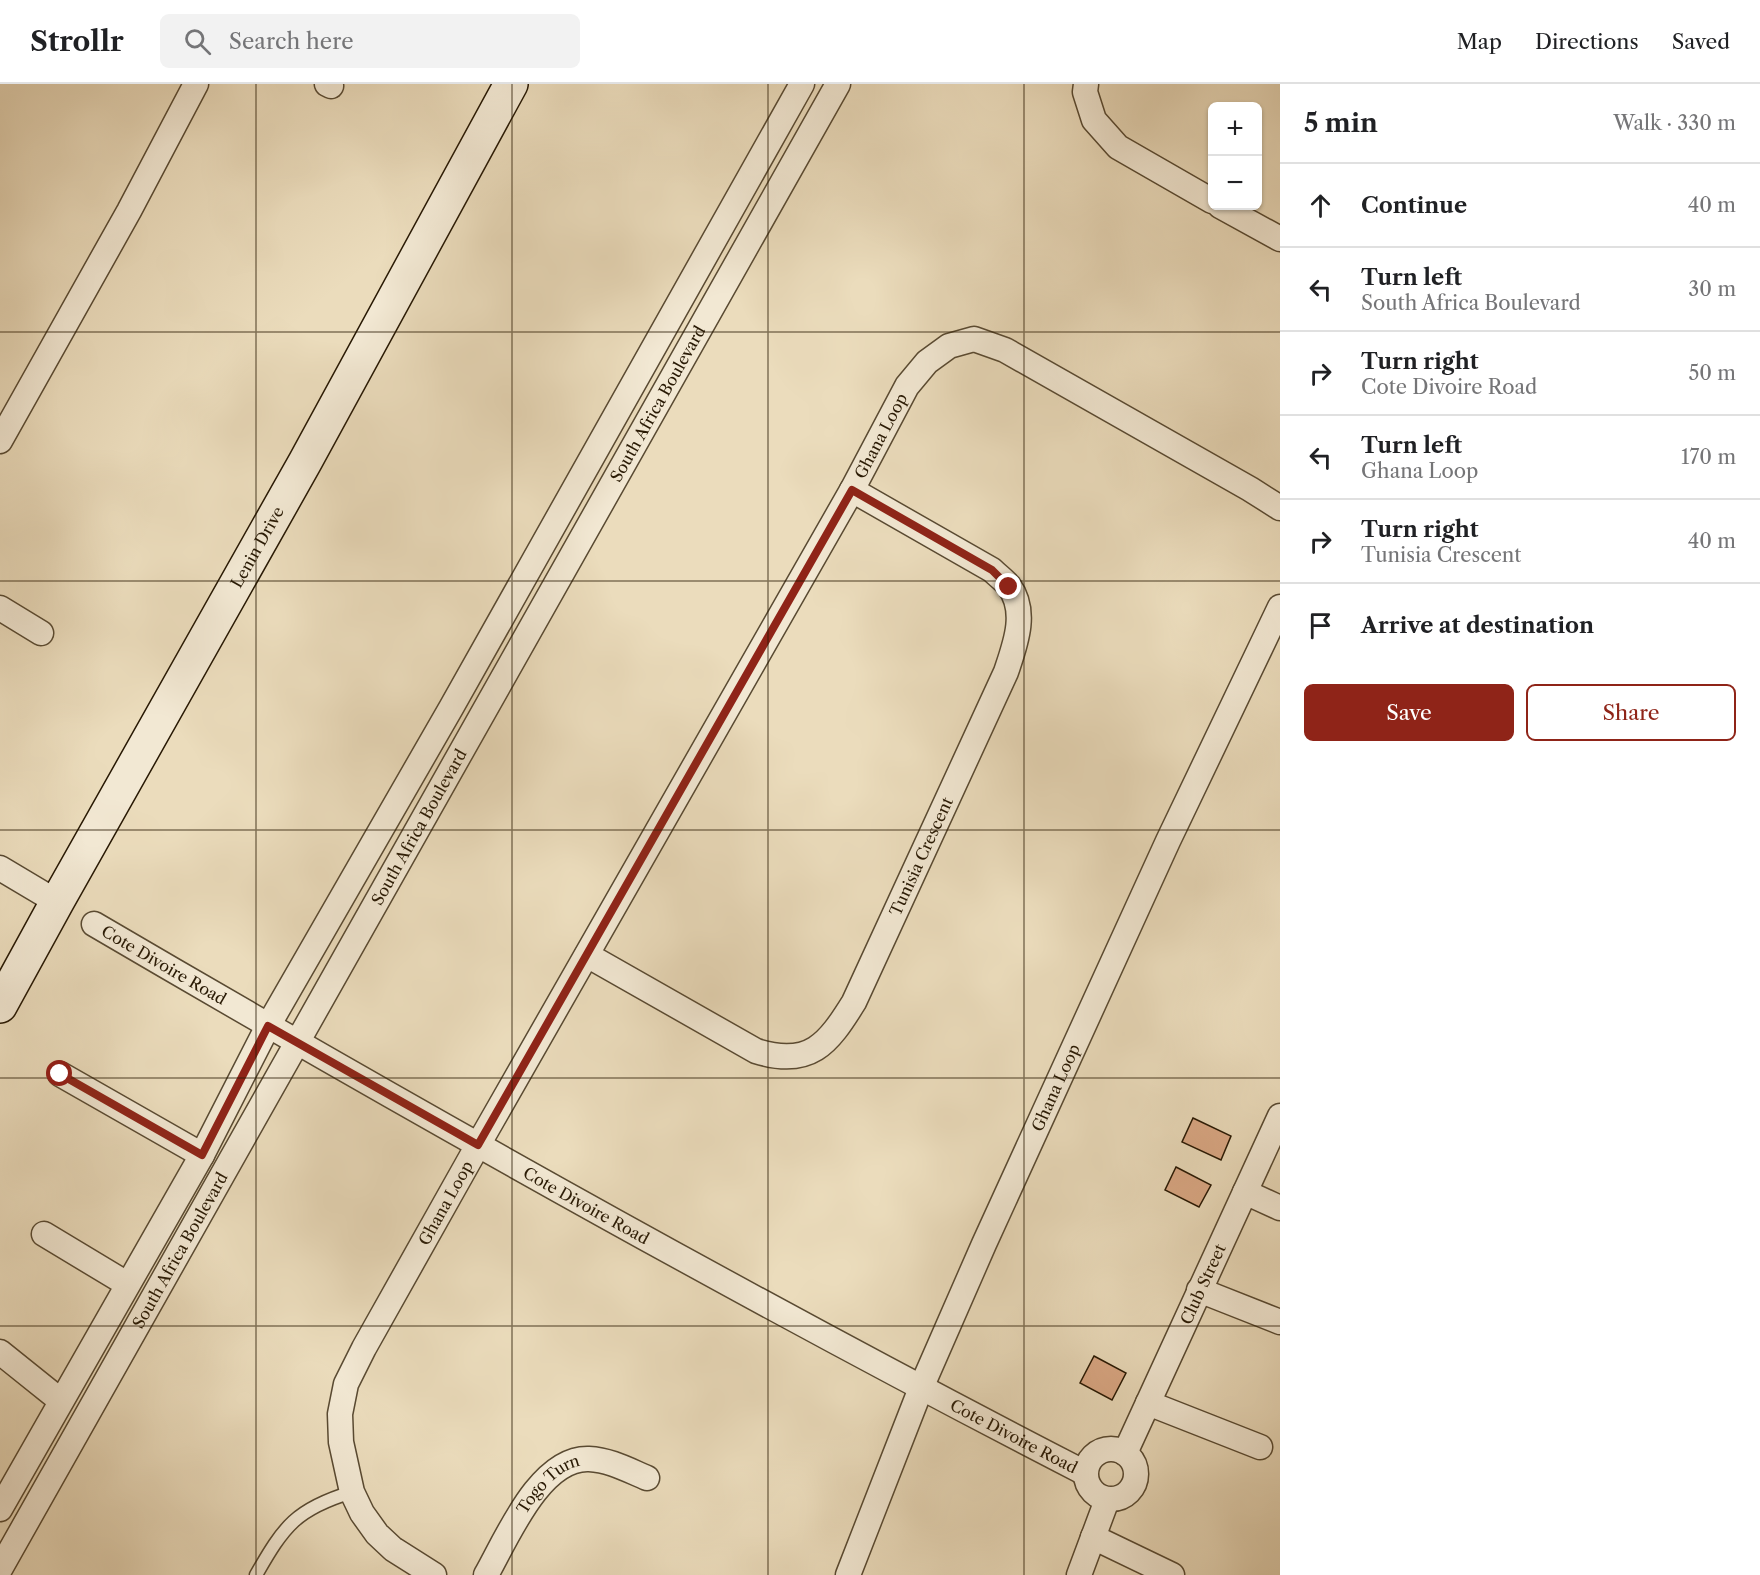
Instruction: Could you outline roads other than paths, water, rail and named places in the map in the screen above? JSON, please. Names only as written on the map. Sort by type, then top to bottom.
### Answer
[{"type":"street","points":[[0,441],[124,221],[196,84]]},
{"type":"street","name":"Lenin Drive","points":[[0,1006],[305,462],[511,84]]},
{"type":"street","name":"South Africa Boulevard","points":[[0,1509],[10,1468],[61,1401],[202,1155],[268,1026],[427,750],[802,84]]},
{"type":"street","name":"South Africa Boulevard","points":[[0,1569],[838,84]]},
{"type":"street","points":[[1086,84],[1085,92],[1094,120],[1118,147],[1208,199]]},
{"type":"street","points":[[1227,210],[1280,239]]},
{"type":"street","name":"Ghana Loop","points":[[434,1575],[393,1549],[376,1534],[352,1492],[341,1442],[340,1414],[346,1384],[478,1145],[852,490],[907,386],[927,362],[949,346],[974,339],[1005,350],[1280,508]]},
{"type":"street","name":"Tunisia Crescent","points":[[587,954],[756,1051],[772,1056],[802,1055],[820,1046],[834,1034],[854,1002],[1006,672],[1016,643],[1019,621],[1015,601],[1009,587],[992,570],[852,490]]},
{"type":"street","name":"Ghana Loop","points":[[848,1575],[921,1388],[1023,1157],[1168,841],[1280,607]]},
{"type":"street","points":[[0,608],[41,633]]},
{"type":"street","points":[[0,868],[57,902]]},
{"type":"street","name":"Cote Divoire Road","points":[[94,924],[478,1145],[921,1388],[1085,1473]]},
{"type":"street","points":[[60,1074],[202,1155]]},
{"type":"street","name":"Club Street","points":[[1125,1453],[1280,1116]]},
{"type":"street","points":[[1245,1192],[1280,1208]]},
{"type":"street","points":[[44,1234],[127,1284]]},
{"type":"street","points":[[1199,1290],[1280,1322]]},
{"type":"street","points":[[0,1352],[61,1401]]},
{"type":"street","points":[[1148,1403],[1260,1447]]},
{"type":"street","points":[[1104,1450],[1119,1450],[1125,1453],[1135,1465],[1136,1480],[1133,1487],[1122,1498],[1107,1500],[1100,1498],[1089,1487],[1085,1473],[1091,1458],[1104,1450]]},
{"type":"street","name":"Togo Turn","points":[[486,1575],[532,1494],[549,1474],[564,1464],[586,1459],[601,1460],[647,1478]]},
{"type":"street","points":[[1079,1575],[1107,1500]]},
{"type":"street","points":[[1093,1537],[1172,1575]]},
{"type":"lane","points":[[256,1575],[275,1542],[296,1519],[325,1500],[352,1492]]}]
